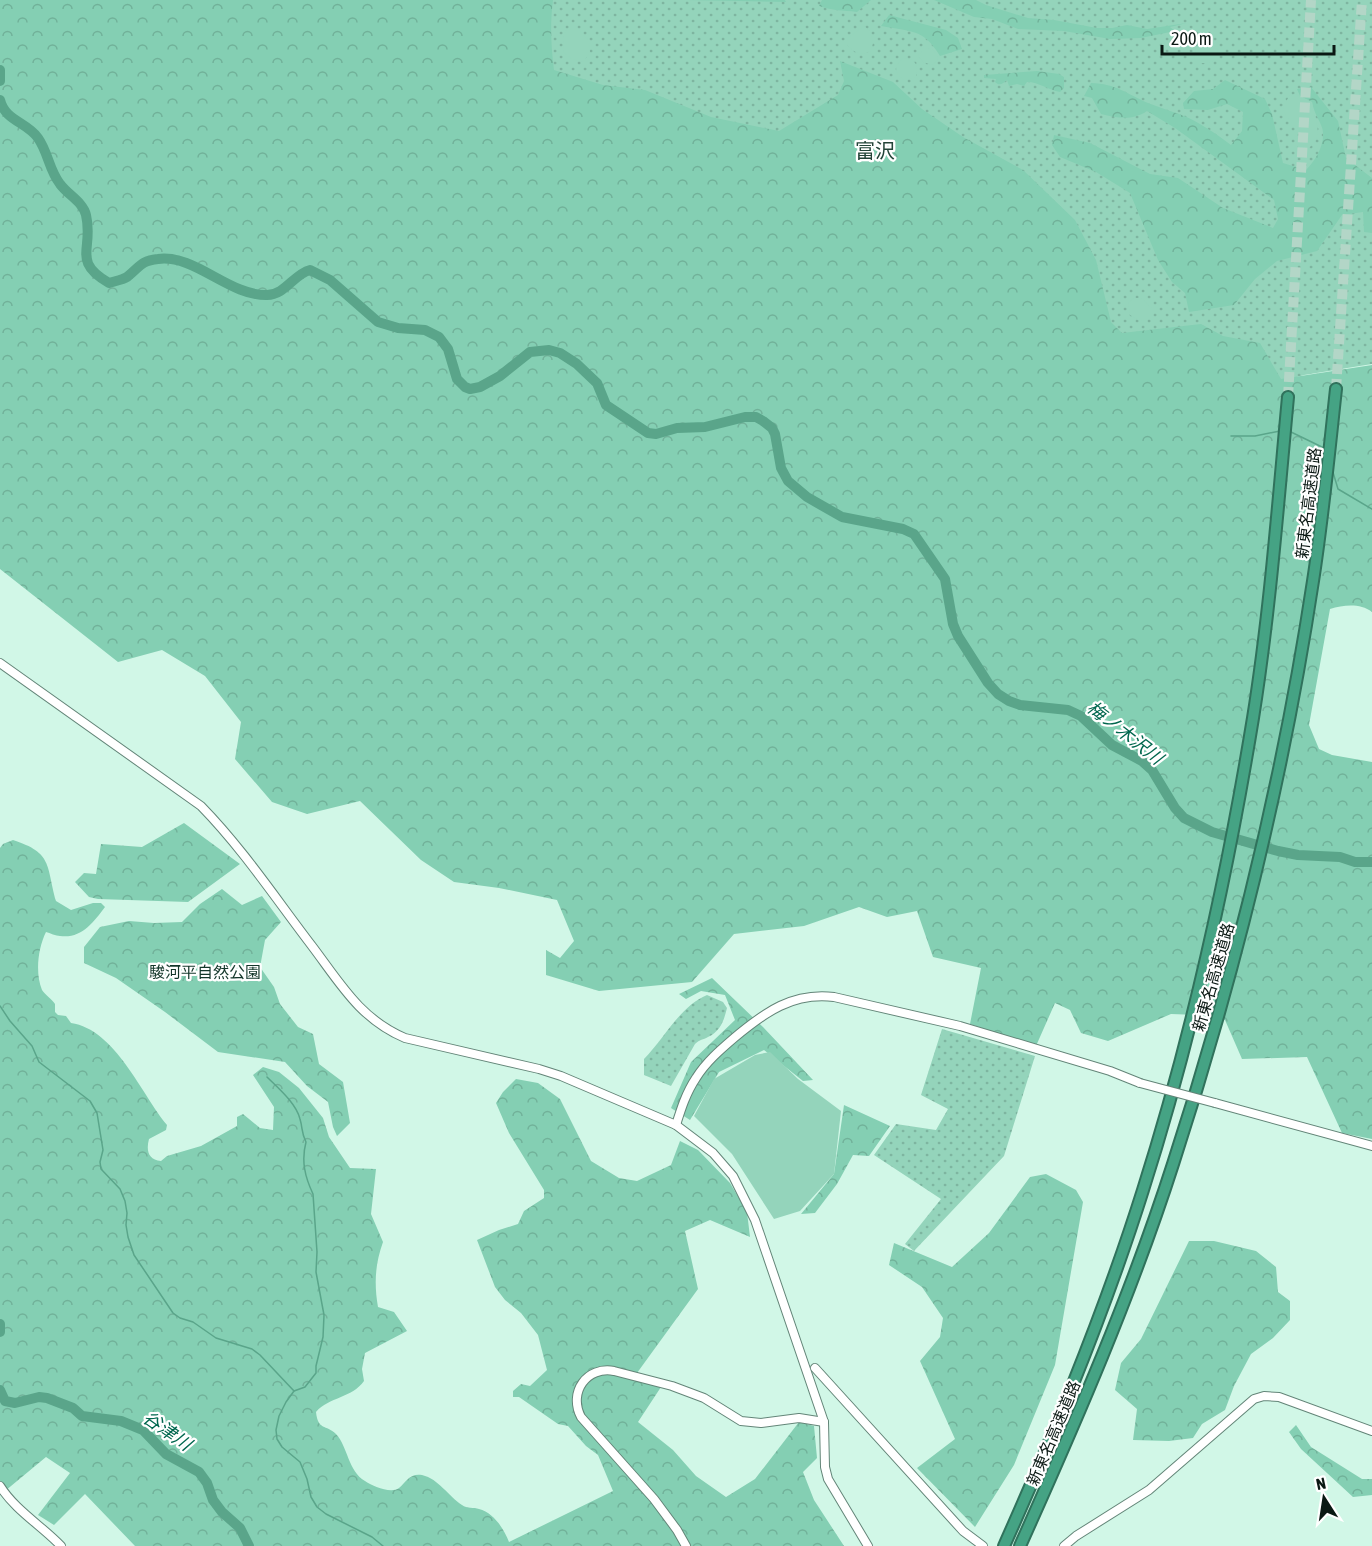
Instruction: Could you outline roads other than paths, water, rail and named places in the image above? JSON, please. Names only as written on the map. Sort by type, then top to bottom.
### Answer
[{"type":"highway","name":"新東名高速道路","points":[[1020,1546],[1078,1416],[1144,1248],[1173,1164],[1242,929],[1287,729],[1313,582],[1336,389]]},
{"type":"highway","name":"新東名高速道路","points":[[1004,1546],[1062,1411],[1123,1251],[1169,1105],[1193,1014],[1237,815],[1254,715],[1269,596],[1288,397]]},
{"type":"street","points":[[0,663],[201,806],[249,862],[363,1012],[390,1032],[405,1038],[561,1076],[676,1125],[713,1153],[733,1176],[755,1220],[824,1422],[825,1467],[828,1479],[868,1546]]},
{"type":"street","points":[[676,1125],[696,1077],[712,1057],[773,1008],[800,997],[818,995],[960,1026],[1104,1069],[1140,1083],[1372,1146]]},
{"type":"street","points":[[815,1368],[963,1532],[980,1544]]},
{"type":"street","points":[[686,1546],[654,1498],[581,1417],[576,1408],[576,1398],[582,1383],[590,1376],[606,1370],[664,1384],[704,1398],[741,1421],[761,1423],[799,1418],[824,1422]]},
{"type":"street","points":[[1064,1546],[1149,1490],[1254,1399],[1264,1396],[1279,1397],[1372,1431]]},
{"type":"street","points":[[0,1486],[17,1506],[61,1546]]},
{"type":"waterway","name":"梅ノ木沢川","points":[[0,70],[0,81]]},
{"type":"waterway","name":"梅ノ木沢川","points":[[0,100],[6,113],[38,138],[56,179],[84,210],[88,227],[87,261],[97,275],[109,283],[127,277],[147,261],[172,259],[199,268],[239,289],[253,294],[267,295],[279,292],[304,272],[310,270],[330,280],[378,322],[398,328],[425,330],[439,337],[448,349],[457,379],[470,389],[480,387],[500,376],[530,352],[549,350],[560,353],[577,364],[597,383],[606,405],[648,433],[656,434],[677,428],[705,427],[745,417],[756,417],[772,428],[781,468],[788,481],[807,497],[842,517],[903,529],[914,534],[945,579],[953,624],[958,636],[988,683],[998,694],[1020,705],[1068,710],[1081,716],[1112,745],[1142,761],[1152,770],[1175,808],[1184,818],[1212,832],[1298,855],[1340,857],[1355,862],[1372,862]]},
{"type":"waterway","points":[[1231,436],[1255,436],[1280,431]]},
{"type":"waterway","points":[[1291,432],[1324,448]]},
{"type":"waterway","points":[[1332,469],[1338,489],[1372,509]]},
{"type":"waterway","points":[[0,1006],[32,1046],[39,1062],[90,1101],[97,1113],[103,1150],[101,1169],[120,1189],[125,1201],[126,1225],[134,1255],[173,1313],[193,1322],[216,1338],[252,1349],[294,1391]]},
{"type":"waterway","points":[[267,1077],[295,1107],[306,1142],[304,1162],[313,1194],[316,1272],[324,1315],[323,1337],[316,1373],[305,1387],[294,1391],[286,1402],[279,1416],[277,1439],[282,1447],[300,1462],[311,1497],[317,1507],[326,1514],[372,1537],[383,1546]]},
{"type":"waterway","name":"谷津川","points":[[0,1324],[0,1332]]},
{"type":"waterway","name":"谷津川","points":[[0,1390],[5,1401],[15,1403],[39,1397],[47,1398],[73,1408],[82,1416],[121,1421],[143,1430],[166,1454],[199,1472],[207,1483],[213,1500],[222,1512],[240,1528],[249,1546]]},
{"type":"tunnel","points":[[1288,397],[1311,0]]},
{"type":"tunnel","points":[[1336,389],[1362,0]]},
{"type":"district","name":"富沢","points":[[875,151]]},
{"type":"park label","name":"駿河平自然公園","points":[[205,972]]}]
